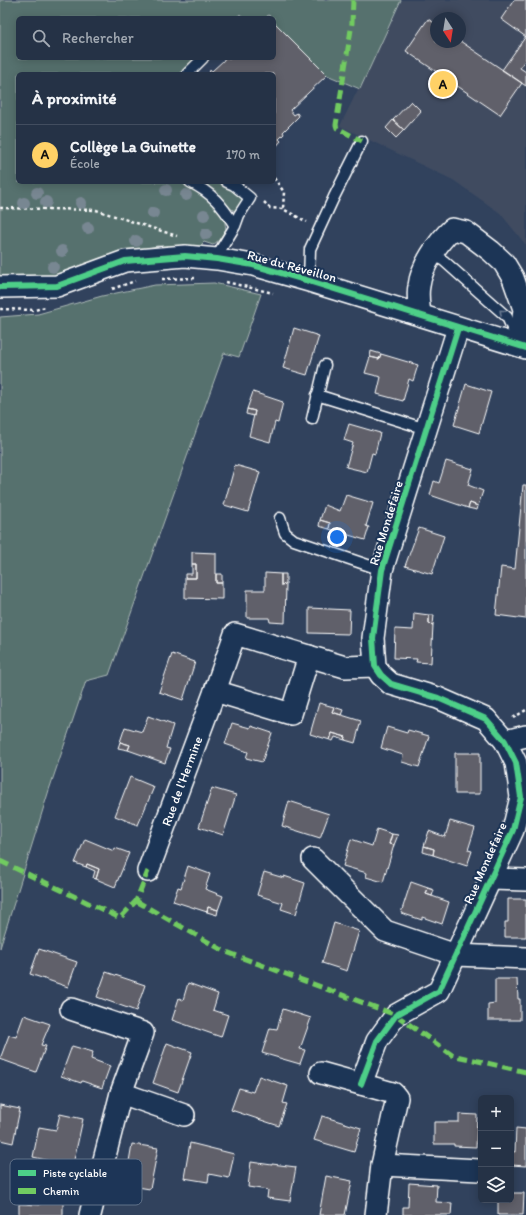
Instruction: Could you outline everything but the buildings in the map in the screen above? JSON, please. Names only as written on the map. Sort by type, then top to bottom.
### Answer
[{"type":"street","points":[[420,314],[418,287],[422,271],[444,236],[452,229],[466,232],[504,263],[513,278],[524,309],[523,347]]},
{"type":"street","name":"Rue du Réveillon","points":[[0,287],[57,286],[125,261],[185,256],[217,259],[253,265],[309,281],[523,347]]},
{"type":"street","name":"Rue Mondefaire","points":[[361,1084],[377,1041],[396,1015],[439,991],[513,830],[521,797],[516,763],[505,741],[486,718],[438,698],[391,684],[381,675],[375,666],[373,638],[382,570],[458,328]]},
{"type":"street","name":"Rue de l'Hermine","points":[[148,871],[235,634],[345,667],[375,666]]},
{"type":"street","points":[[215,691],[291,714],[308,656]]},
{"type":"street","points":[[505,741],[526,736]]},
{"type":"street","points":[[313,859],[385,931],[456,955],[526,958]]},
{"type":"street","name":"Rue Mondefaire","points":[[491,879],[526,880]]},
{"type":"street","points":[[71,1009],[143,1033],[121,1094],[104,1159]]},
{"type":"street","points":[[321,1073],[392,1093],[397,1098],[382,1166],[376,1215]]},
{"type":"street","points":[[121,1094],[184,1114]]},
{"type":"street","points":[[382,1166],[478,1170]]},
{"type":"street","points":[[90,1215],[93,1205]]},
{"type":"lane","points":[[189,72],[202,60]]},
{"type":"lane","points":[[309,281],[310,249],[362,140]]},
{"type":"lane","points":[[194,184],[205,189],[225,209],[235,226]]},
{"type":"lane","points":[[217,259],[221,249],[235,226],[239,215],[250,198],[232,184]]},
{"type":"lane","points":[[432,254],[444,260],[507,316],[523,347]]},
{"type":"lane","points":[[312,419],[325,365]]},
{"type":"lane","points":[[317,395],[426,429]]},
{"type":"lane","points":[[280,518],[285,533],[294,540],[382,570]]},
{"type":"path","points":[[276,181],[284,192],[283,209]]},
{"type":"path","points":[[260,197],[270,208],[283,209],[319,229]]},
{"type":"path","points":[[0,208],[96,210],[183,238]]},
{"type":"path","points":[[154,279],[202,278]]},
{"type":"path","points":[[109,290],[139,280]]},
{"type":"path","points":[[225,282],[278,294]]},
{"type":"path","points":[[0,308],[35,310],[50,306]]},
{"type":"shaded area","points":[[402,0],[526,0],[526,245],[500,213],[453,180],[340,126]]},
{"type":"green space","points":[[0,0],[401,0],[360,89],[327,75],[276,24],[276,16],[242,16],[240,14],[238,16],[16,16],[16,60],[193,60],[181,72],[16,72],[16,184],[184,184],[210,201],[220,211],[225,221],[226,229],[219,240],[213,245],[204,242],[200,246],[157,246],[111,256],[57,275],[33,280],[0,278]]},
{"type":"green space","points":[[206,184],[225,184],[245,197],[238,213],[230,208],[217,192]]},
{"type":"green space","points":[[214,283],[261,294],[239,357],[224,353],[109,675],[86,681],[49,790],[0,948],[0,317],[38,314],[102,296],[155,285]]},
{"type":"marked path","points":[[353,0],[352,23],[336,125],[337,128],[362,141]]},
{"type":"marked path","points":[[0,861],[120,918],[136,901],[148,871]]},
{"type":"marked path","points":[[136,901],[224,951],[396,1015],[452,1055],[526,1072]]},
{"type":"cycle path","points":[[0,287],[57,286],[125,261],[185,256],[217,259],[253,265],[309,281],[526,348]]},
{"type":"cycle path","points":[[361,1084],[377,1041],[396,1015],[439,991],[513,830],[521,797],[516,763],[505,741],[486,719],[438,698],[391,684],[381,675],[375,666],[373,638],[382,570],[458,328]]},
{"type":"place","name":"Collège La Guinette","points":[[443,84]]}]
